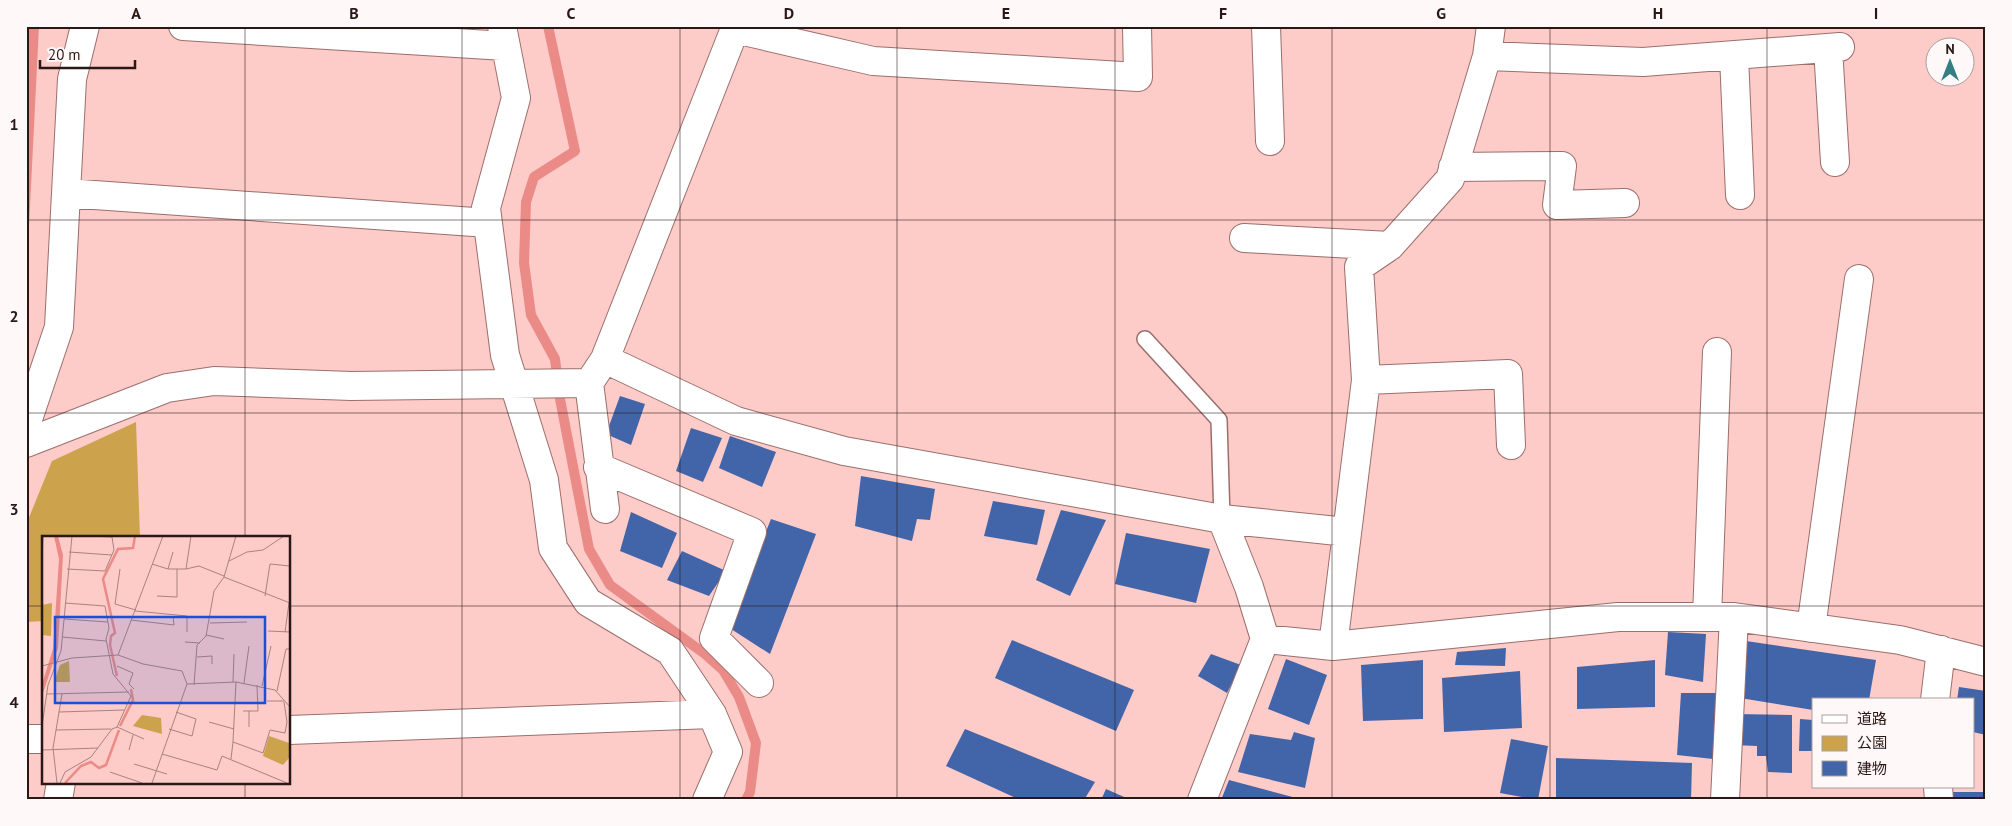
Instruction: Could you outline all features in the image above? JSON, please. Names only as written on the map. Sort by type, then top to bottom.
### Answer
[{"type":"street","points":[[26,425],[59,328],[72,79],[85,26]]},
{"type":"street","points":[[183,26],[504,36],[516,98],[486,208],[505,355],[544,480],[553,548],[588,602],[670,651],[712,714],[728,752],[707,800]]},
{"type":"street","points":[[605,509],[588,383],[605,359],[735,28],[873,61],[1138,77],[1136,26]]},
{"type":"street","points":[[1266,26],[1270,140]]},
{"type":"street","points":[[1333,646],[1366,380],[1359,268],[1390,246],[1450,179],[1487,56],[1491,26]]},
{"type":"street","points":[[1487,56],[1643,62],[1834,48],[1835,162]]},
{"type":"street","points":[[1734,56],[1740,195]]},
{"type":"street","points":[[1453,167],[1562,166],[1557,205],[1625,203]]},
{"type":"street","points":[[66,193],[488,223]]},
{"type":"street","points":[[1244,238],[1390,246]]},
{"type":"street","points":[[1811,628],[1860,279]]},
{"type":"street","points":[[1707,617],[1717,352]]},
{"type":"street","points":[[605,359],[736,421],[844,451],[1222,519],[1347,532]]},
{"type":"street","points":[[1366,380],[1508,374],[1510,445]]},
{"type":"street","points":[[26,443],[167,388],[214,381],[351,386],[588,383]]},
{"type":"street","points":[[598,466],[752,532],[714,638],[758,683]]},
{"type":"street","points":[[1202,800],[1265,639],[1249,587],[1222,519]]},
{"type":"street","points":[[1265,639],[1333,646],[1618,617],[1734,617],[1900,640],[1941,650],[1985,657]]},
{"type":"street","points":[[1725,800],[1734,617]]},
{"type":"street","points":[[1934,698],[1941,650]]},
{"type":"street","points":[[290,730],[712,714]]},
{"type":"street","points":[[26,739],[42,739]]},
{"type":"street","points":[[58,800],[61,784]]},
{"type":"lane","points":[[1145,339],[1219,420],[1222,519]]},
{"type":"green space","points":[[136,422],[140,536],[42,536],[42,621],[26,622],[26,525],[52,461]]},
{"type":"shaded area","points":[[26,26],[39,26],[26,287]]},
{"type":"building","points":[[620,396],[645,404],[631,445],[606,434]]},
{"type":"building","points":[[691,428],[722,438],[703,482],[676,471]]},
{"type":"building","points":[[730,436],[776,452],[762,487],[719,468]]},
{"type":"building","points":[[861,476],[935,489],[930,520],[917,519],[912,541],[855,526]]},
{"type":"building","points":[[993,501],[1045,510],[1037,545],[984,536]]},
{"type":"building","points":[[1061,510],[1106,520],[1070,596],[1036,580]]},
{"type":"building","points":[[631,512],[677,533],[662,568],[620,551]]},
{"type":"building","points":[[771,519],[816,534],[770,654],[728,627]]},
{"type":"building","points":[[1126,533],[1210,549],[1196,603],[1115,584]]},
{"type":"building","points":[[682,551],[726,571],[709,596],[667,580]]},
{"type":"building","points":[[1668,632],[1706,634],[1703,682],[1665,675]]},
{"type":"building","points":[[1012,640],[1134,690],[1116,731],[995,678]]},
{"type":"building","points":[[1746,641],[1876,660],[1869,698],[1812,698],[1812,710],[1740,698]]},
{"type":"building","points":[[1506,648],[1505,666],[1455,665],[1457,652]]},
{"type":"building","points":[[1211,654],[1241,665],[1227,693],[1198,676]]},
{"type":"building","points":[[1286,659],[1327,675],[1309,725],[1268,709]]},
{"type":"building","points":[[1423,660],[1423,719],[1363,721],[1361,665]]},
{"type":"building","points":[[1655,660],[1655,707],[1577,709],[1577,667]]},
{"type":"building","points":[[1520,671],[1522,728],[1444,732],[1442,678]]},
{"type":"building","points":[[1959,687],[1986,691],[1986,735],[1974,732],[1974,698],[1957,698]]},
{"type":"building","points":[[1681,693],[1718,693],[1713,759],[1677,755]]},
{"type":"building","points":[[1735,714],[1792,715],[1792,773],[1768,772],[1766,756],[1757,756],[1757,746],[1734,745]]},
{"type":"building","points":[[1800,719],[1812,720],[1812,751],[1799,751]]},
{"type":"building","points":[[965,729],[1095,782],[1084,800],[1020,800],[946,766]]},
{"type":"building","points":[[1294,732],[1315,738],[1305,788],[1238,772],[1250,734],[1291,740]]},
{"type":"building","points":[[1511,739],[1548,746],[1538,800],[1500,793]]},
{"type":"building","points":[[1556,758],[1692,763],[1691,800],[1556,800]]},
{"type":"building","points":[[1229,780],[1300,799],[1300,800],[1221,800]]},
{"type":"building","points":[[1106,789],[1131,800],[1101,800]]},
{"type":"building","points":[[1952,792],[1986,792],[1986,800],[1953,800]]},
{"type":"waterway","points":[[548,26],[575,151],[534,177],[526,202],[524,263],[531,315],[555,359],[560,399],[589,549],[610,585],[705,654],[723,670],[739,697],[756,743],[750,792],[746,800]]}]
